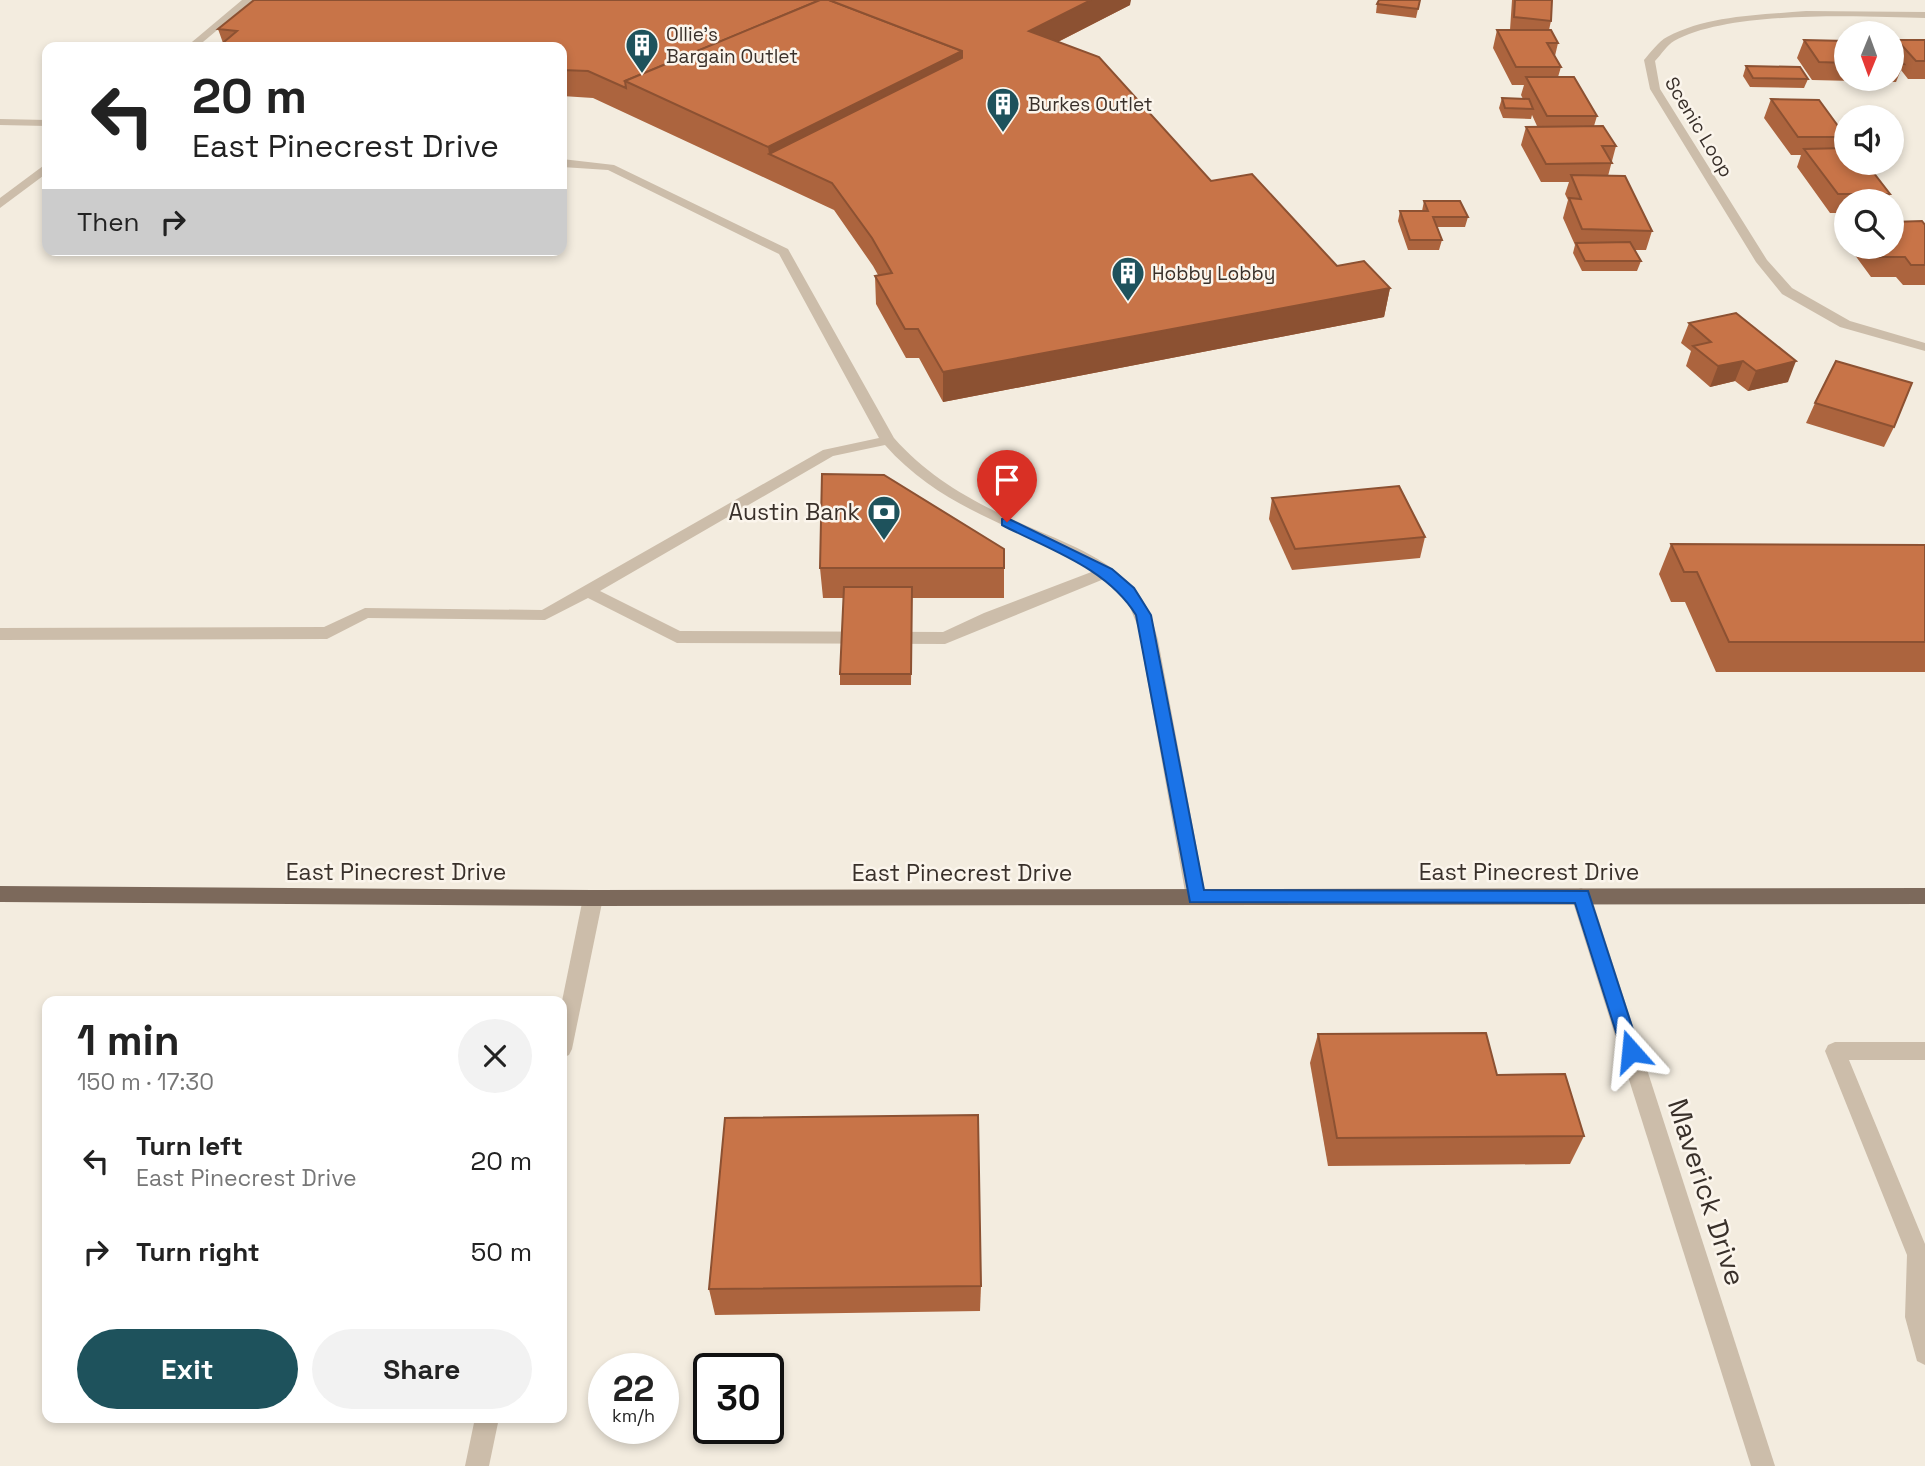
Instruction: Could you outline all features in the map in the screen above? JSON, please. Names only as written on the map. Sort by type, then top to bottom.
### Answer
[{"type":"main road","name":"East Pinecrest Drive","points":[[0,894],[593,898],[1925,897]]},
{"type":"street","points":[[197,42],[248,0]]},
{"type":"street","name":"Scenic Loop","points":[[1925,15],[1774,12],[1719,18],[1697,23],[1667,37],[1651,52],[1647,70],[1655,89],[1762,262],[1787,290],[1846,324],[1925,347]]},
{"type":"street","points":[[0,113],[25,121]]},
{"type":"street","points":[[0,122],[42,123]]},
{"type":"street","points":[[567,163],[610,167],[784,252],[888,440],[903,459],[937,487],[1107,572],[1129,592],[1143,615],[1150,640],[1196,897]]},
{"type":"street","points":[[0,204],[42,171]]},
{"type":"street","points":[[0,634],[327,633],[365,612],[545,615],[828,453],[888,440]]},
{"type":"street","points":[[586,590],[677,638],[945,638],[990,617],[1107,572]]},
{"type":"street","name":"Maverick Drive","points":[[1581,896],[1763,1466]]},
{"type":"street","points":[[567,1025],[593,898]]},
{"type":"street","points":[[1925,1051],[1835,1051],[1922,1255],[1913,1297],[1917,1330],[1925,1353]]},
{"type":"street","points":[[477,1466],[486,1423]]},
{"type":"building","points":[[254,0],[820,0],[625,81],[626,88],[588,71],[567,70],[567,42],[224,42],[237,31],[218,29]]},
{"type":"building","points":[[820,0],[829,0],[962,51],[768,147],[625,81]]},
{"type":"building","points":[[829,0],[1091,0],[1029,31],[1099,57],[1211,181],[1252,174],[1337,266],[1364,261],[1390,288],[943,372],[918,329],[905,329],[875,276],[892,273],[872,238],[832,183],[769,154],[962,58],[962,51]]},
{"type":"building","points":[[1379,0],[1420,0],[1418,9],[1377,4]]},
{"type":"building","points":[[1515,0],[1552,0],[1551,21],[1514,17]]},
{"type":"building","points":[[1497,30],[1551,30],[1558,43],[1547,43],[1561,67],[1516,67]]},
{"type":"building","points":[[1804,40],[1834,41],[1834,63],[1819,62]]},
{"type":"building","points":[[1904,40],[1925,40],[1925,61],[1916,61],[1904,48]]},
{"type":"building","points":[[1746,66],[1800,67],[1808,79],[1753,78]]},
{"type":"building","points":[[1526,77],[1574,77],[1597,116],[1547,116]]},
{"type":"building","points":[[1502,98],[1529,99],[1533,109],[1505,108]]},
{"type":"building","points":[[1771,99],[1819,100],[1834,121],[1834,137],[1798,137]]},
{"type":"building","points":[[1603,126],[1616,146],[1602,146],[1612,163],[1546,164],[1526,127]]},
{"type":"building","points":[[1834,148],[1834,175],[1875,175],[1886,189],[1834,189],[1804,149]]},
{"type":"building","points":[[1571,175],[1625,176],[1652,231],[1582,229],[1569,198],[1581,199]]},
{"type":"building","points":[[1424,201],[1460,201],[1468,217],[1433,217],[1442,240],[1410,240],[1400,211],[1428,211]]},
{"type":"building","points":[[1922,221],[1925,225],[1925,265],[1911,265],[1904,257],[1904,222]]},
{"type":"building","points":[[1630,242],[1641,261],[1585,261],[1576,243]]},
{"type":"building","points":[[1736,313],[1796,361],[1756,371],[1743,361],[1718,366],[1693,346],[1711,342],[1689,323]]},
{"type":"building","points":[[1836,361],[1912,383],[1894,427],[1815,403]]},
{"type":"building","points":[[822,474],[884,475],[1004,549],[1004,568],[820,568]]},
{"type":"building","points":[[1399,486],[1425,537],[1295,549],[1272,498]]},
{"type":"building","points":[[1671,544],[1925,545],[1925,642],[1729,642],[1697,572],[1684,572]]},
{"type":"building","points":[[844,587],[912,587],[911,674],[840,674]]},
{"type":"building","points":[[1486,1033],[1497,1075],[1565,1074],[1584,1136],[1337,1138],[1318,1034]]},
{"type":"building","points":[[978,1115],[981,1286],[709,1289],[725,1118]]},
{"type":"place","name":"Ollie's Bargain Outlet","points":[[642,75]]},
{"type":"place","name":"Burkes Outlet","points":[[1003,134]]},
{"type":"place","name":"Hobby Lobby","points":[[1128,303]]},
{"type":"place","name":"Austin Bank","points":[[884,542]]},
{"type":"route","points":[[1007,522],[1107,572],[1129,592],[1143,615],[1150,640],[1196,897],[1581,896],[1631,1051]]}]
